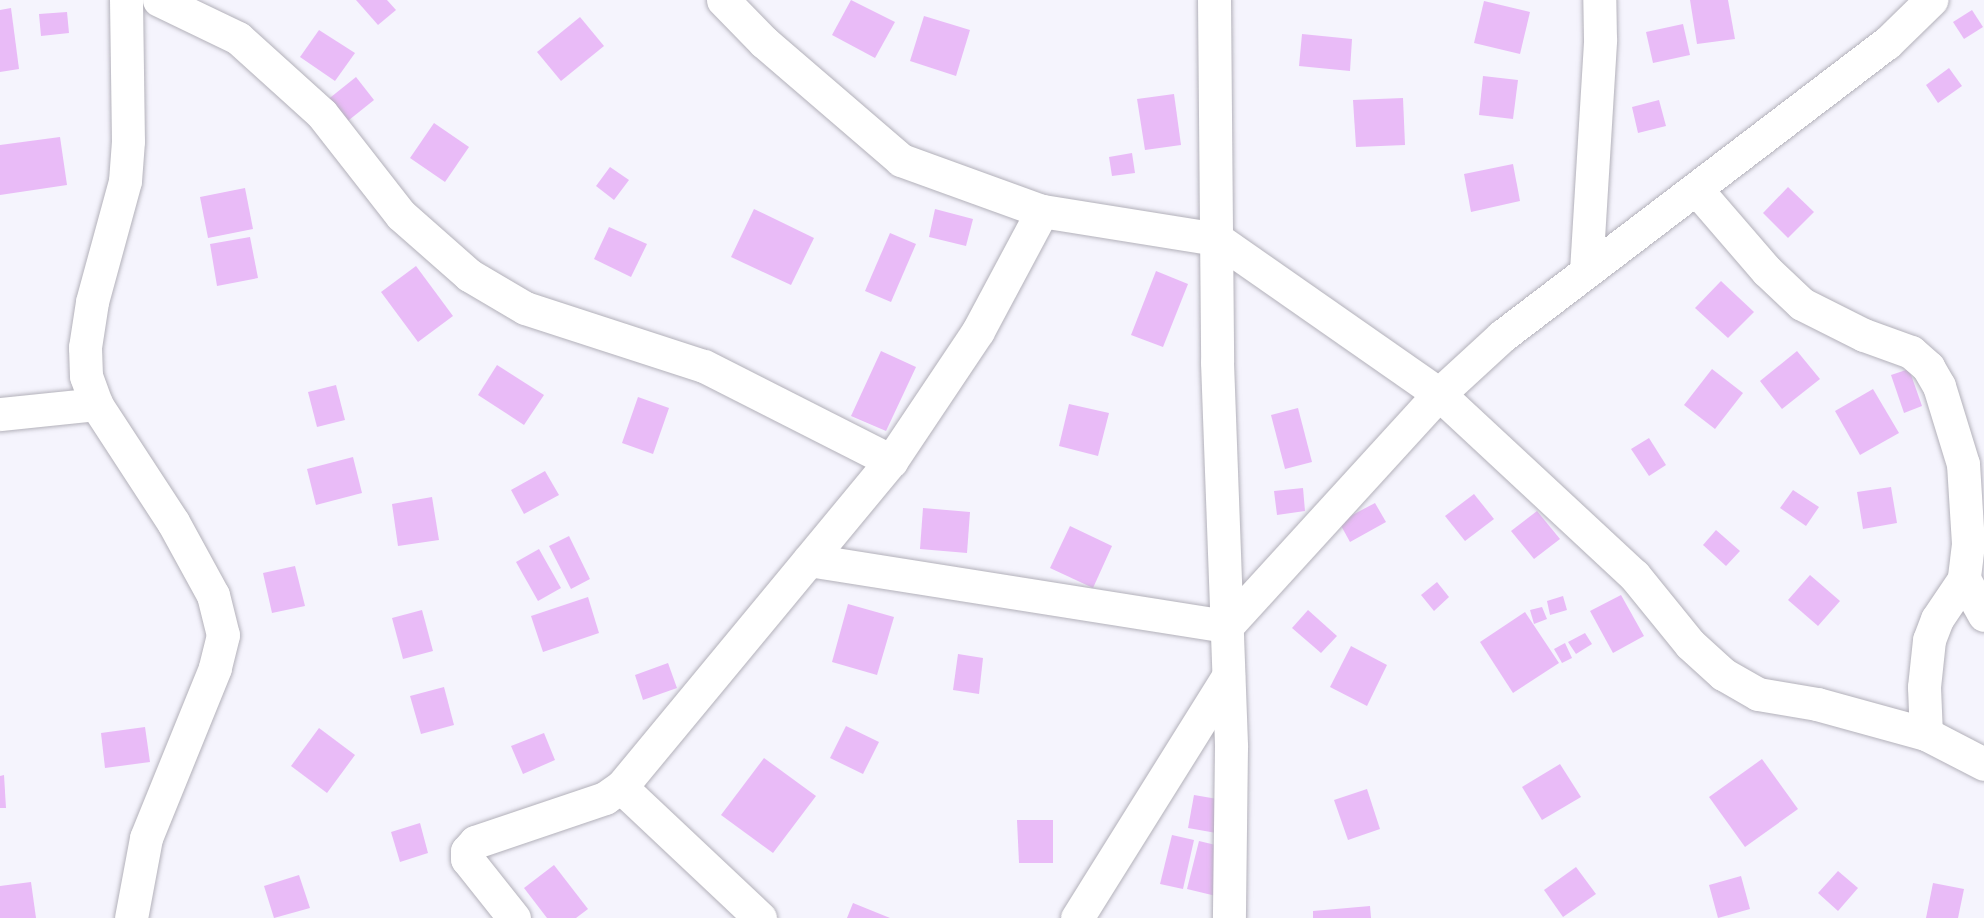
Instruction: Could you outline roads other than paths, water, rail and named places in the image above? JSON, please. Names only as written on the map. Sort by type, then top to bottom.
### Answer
[{"type":"street","points":[[126,0],[128,141],[125,181],[92,302],[85,348],[86,376],[96,404],[173,522],[213,595],[223,635],[215,668],[146,838],[131,918]]},
{"type":"street","points":[[159,0],[238,38],[322,114],[401,215],[468,275],[525,308],[704,366],[891,461]]},
{"type":"street","points":[[723,0],[764,43],[901,160],[1042,211],[1217,239],[1439,394],[1634,575],[1690,644],[1723,674],[1758,694],[1817,704],[1926,734],[1984,764]]},
{"type":"street","points":[[1214,0],[1217,362],[1228,676],[1229,918]]},
{"type":"street","points":[[1587,271],[1600,38],[1599,0]]},
{"type":"street","points":[[1227,626],[1439,394],[1502,336],[1887,43],[1931,0]]},
{"type":"street","points":[[1697,190],[1767,271],[1802,304],[1864,335],[1911,352],[1928,367],[1939,386],[1963,464],[1976,543],[1964,579],[1937,619],[1929,639],[1924,687],[1926,734]]},
{"type":"street","points":[[514,918],[467,859],[467,851],[475,842],[605,798],[621,787],[891,461],[978,331],[1042,211]]},
{"type":"street","points":[[0,414],[96,404]]},
{"type":"street","points":[[809,561],[1227,626]]},
{"type":"street","points":[[1964,579],[1984,615]]},
{"type":"street","points":[[1077,918],[1228,676]]},
{"type":"street","points":[[621,787],[760,918]]}]
